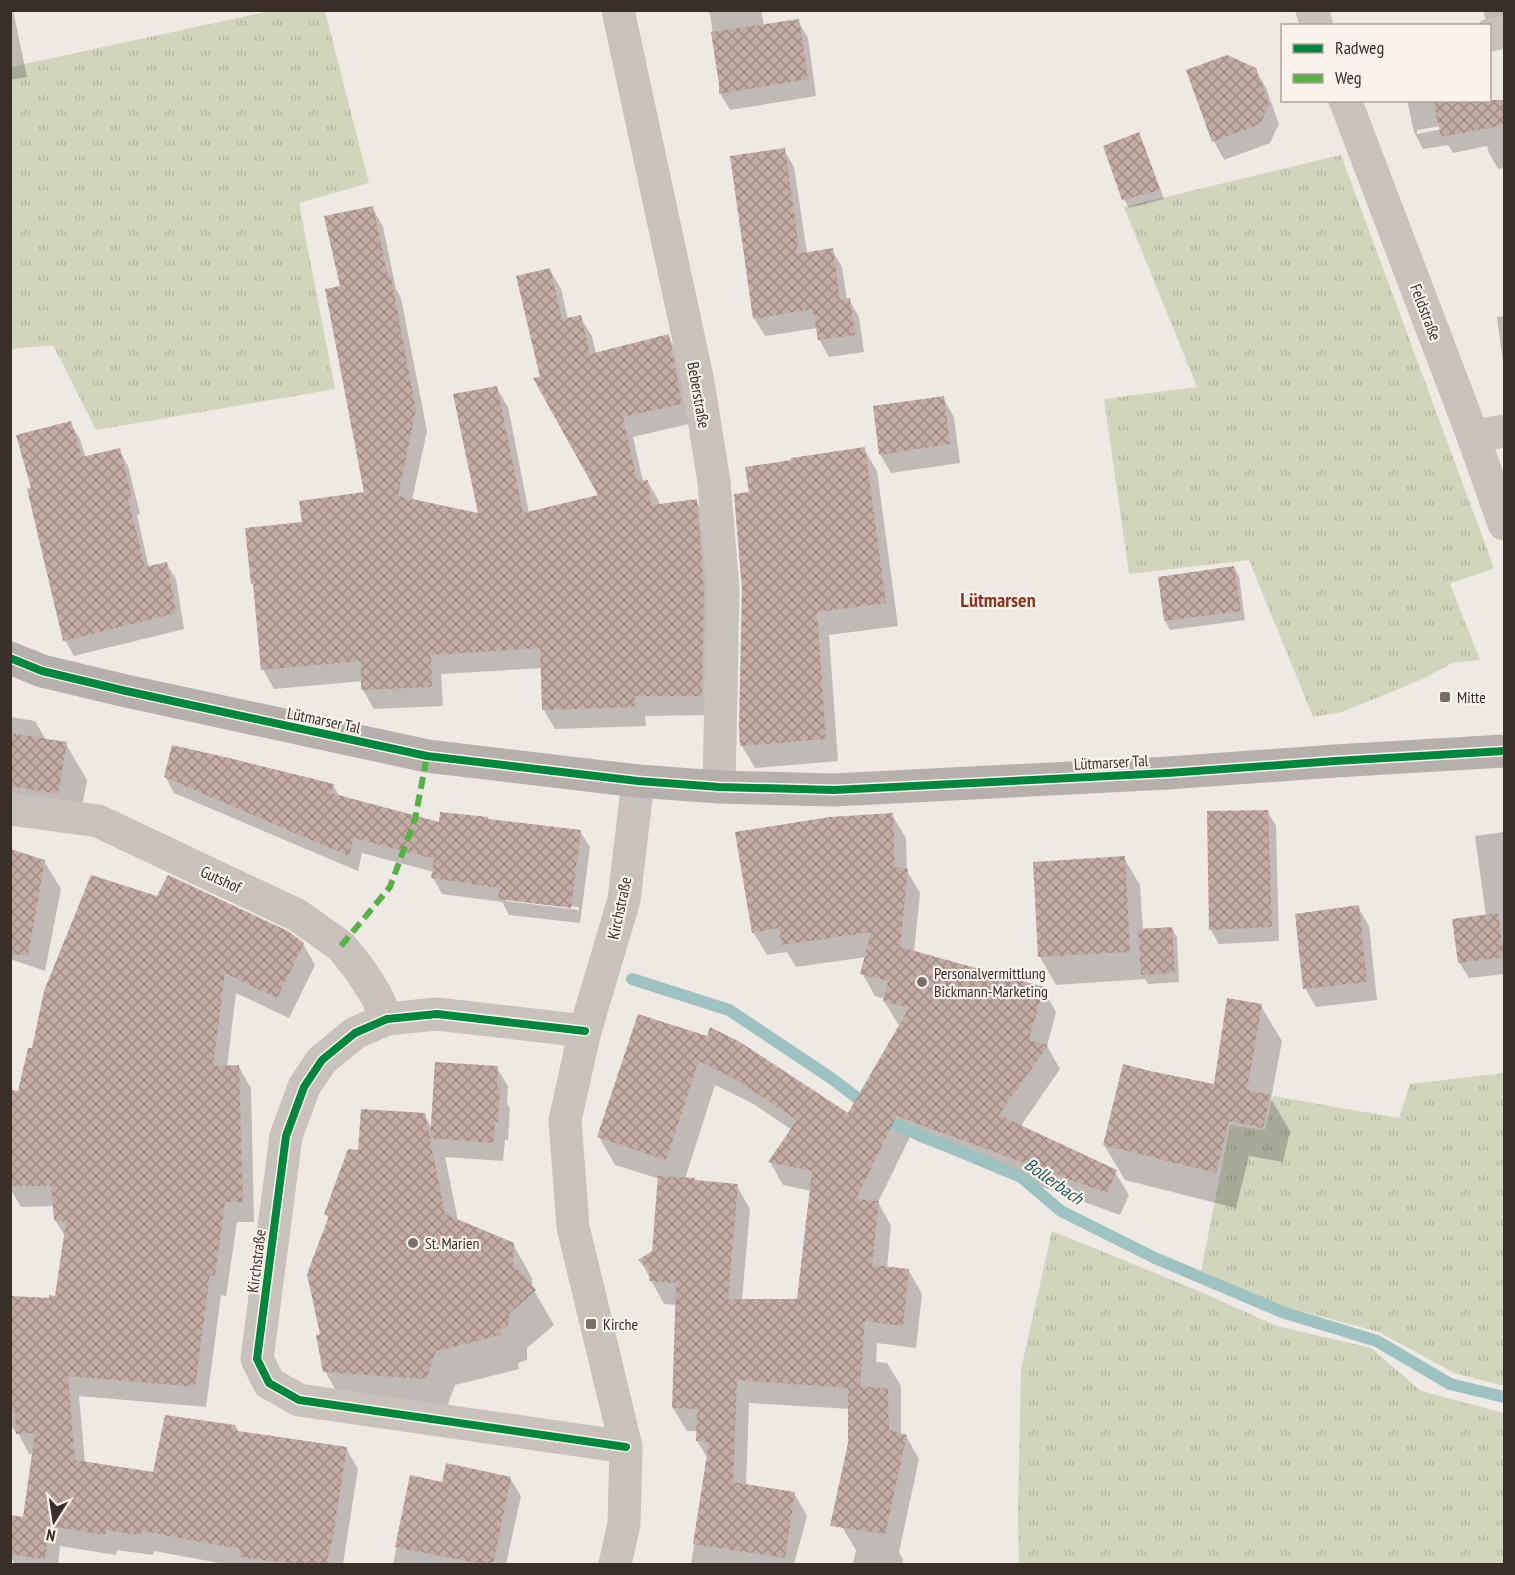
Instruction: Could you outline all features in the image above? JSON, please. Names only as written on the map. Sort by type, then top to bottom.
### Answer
[{"type":"main road","name":"Lütmarser Tal","points":[[10,658],[42,671],[126,691],[427,756],[638,781],[719,787],[834,790],[1168,773],[1504,751]]},
{"type":"street","name":"Beberstraße","points":[[618,10],[698,382],[714,482],[723,589],[719,787]]},
{"type":"street","name":"Feldstraße","points":[[1346,102],[1489,434],[1504,524]]},
{"type":"street","name":"Kirchstraße","points":[[615,1564],[624,1524],[626,1447],[573,1227],[565,1120],[585,1031],[624,900],[638,781]]},
{"type":"street","name":"Gutshof","points":[[10,809],[98,821],[297,915],[341,946],[376,995],[387,1019]]},
{"type":"street","name":"Kirchstraße","points":[[585,1031],[437,1014],[387,1019],[355,1033],[322,1060],[304,1087],[286,1136],[257,1359],[268,1383],[299,1400],[626,1447]]},
{"type":"green space","points":[[275,10],[325,11],[369,183],[299,203],[335,389],[96,430],[53,345],[11,349],[11,67]]},
{"type":"green space","points":[[1341,155],[1494,568],[1450,584],[1480,660],[1452,663],[1425,678],[1342,712],[1313,717],[1249,560],[1129,574],[1104,399],[1197,387],[1124,207]]},
{"type":"green space","points":[[1504,1073],[1504,1386],[1454,1373],[1379,1332],[1282,1306],[1201,1271],[1230,1125],[1265,1130],[1273,1096],[1399,1118],[1410,1084]]},
{"type":"green space","points":[[1052,1231],[1194,1289],[1277,1326],[1371,1348],[1421,1391],[1504,1413],[1504,1564],[1019,1564],[1021,1369]]},
{"type":"building","points":[[799,19],[808,79],[719,94],[711,32]]},
{"type":"building","points":[[1227,55],[1256,68],[1269,104],[1260,124],[1212,142],[1186,70]]},
{"type":"building","points":[[1504,100],[1504,125],[1441,137],[1433,102]]},
{"type":"building","points":[[1139,132],[1160,190],[1122,200],[1103,146]]},
{"type":"building","points":[[785,148],[798,241],[796,254],[833,248],[840,300],[850,298],[855,335],[818,340],[813,309],[753,319],[730,156]]},
{"type":"building","points":[[373,206],[388,277],[391,277],[416,410],[398,496],[478,513],[453,394],[497,386],[523,513],[598,495],[533,378],[540,377],[516,276],[550,268],[562,319],[581,315],[590,354],[669,334],[682,404],[623,417],[637,481],[648,480],[651,505],[697,499],[704,590],[702,696],[635,696],[635,707],[542,710],[540,648],[431,655],[432,687],[361,690],[361,661],[261,670],[245,528],[302,522],[299,501],[364,492],[325,289],[340,286],[324,216]]},
{"type":"building","points":[[944,396],[950,444],[879,455],[873,406]]},
{"type":"building","points":[[71,421],[82,457],[120,448],[132,498],[128,499],[145,567],[167,562],[176,613],[63,641],[27,489],[31,488],[16,435]]},
{"type":"building","points":[[865,447],[886,603],[817,612],[826,739],[740,746],[742,589],[734,494],[749,492],[745,467]]},
{"type":"building","points":[[1234,566],[1241,611],[1164,621],[1158,577]]},
{"type":"building","points":[[10,733],[67,742],[58,794],[10,786]]},
{"type":"building","points":[[172,745],[334,784],[331,793],[439,822],[440,812],[581,830],[571,908],[498,899],[500,888],[431,878],[434,859],[354,838],[349,856],[164,777]]},
{"type":"building","points":[[1268,810],[1272,927],[1209,930],[1207,811]]},
{"type":"building","points":[[893,813],[895,867],[908,869],[900,947],[1044,987],[1029,1040],[1048,1045],[999,1115],[1117,1170],[1107,1193],[897,1115],[856,1199],[879,1201],[872,1265],[909,1269],[903,1326],[865,1321],[860,1386],[888,1389],[889,1430],[907,1435],[885,1534],[830,1526],[848,1443],[848,1388],[737,1380],[733,1482],[795,1492],[785,1558],[693,1544],[709,1442],[696,1441],[697,1409],[672,1408],[676,1283],[649,1281],[650,1271],[638,1260],[652,1251],[658,1176],[738,1184],[728,1299],[797,1299],[812,1171],[768,1162],[797,1120],[738,1081],[699,1061],[710,1027],[740,1042],[848,1113],[909,1008],[883,1001],[888,981],[860,974],[871,932],[782,945],[779,928],[752,933],[735,832],[830,817]]},
{"type":"building","points":[[10,849],[45,860],[28,956],[10,954]]},
{"type":"building","points":[[1125,856],[1130,952],[1038,957],[1033,862]]},
{"type":"building","points":[[91,875],[157,896],[168,875],[288,931],[304,943],[277,998],[225,973],[213,1066],[239,1065],[243,1202],[225,1202],[215,1276],[210,1275],[195,1387],[68,1376],[75,1460],[153,1472],[165,1415],[235,1425],[238,1431],[347,1447],[333,1537],[326,1564],[296,1564],[239,1557],[240,1549],[142,1531],[141,1535],[106,1530],[105,1535],[49,1526],[45,1559],[10,1554],[10,1515],[23,1517],[35,1433],[16,1434],[15,1412],[10,1412],[10,1296],[49,1298],[49,1295],[55,1296],[66,1222],[54,1220],[51,1186],[10,1186],[10,1090],[18,1091],[28,1048],[32,1048],[44,991]]},
{"type":"building","points":[[1359,905],[1367,982],[1303,989],[1295,914]]},
{"type":"building","points":[[1498,913],[1504,957],[1458,963],[1452,919]]},
{"type":"building","points":[[1172,927],[1175,973],[1141,975],[1138,929]]},
{"type":"building","points":[[1227,998],[1262,1004],[1247,1090],[1270,1095],[1263,1128],[1229,1121],[1216,1173],[1103,1145],[1123,1064],[1214,1084]]},
{"type":"building","points":[[638,1014],[707,1036],[666,1160],[597,1137]]},
{"type":"building","points":[[435,1062],[498,1066],[497,1087],[500,1088],[498,1122],[495,1122],[493,1143],[430,1138]]},
{"type":"building","name":"St. Marien","points":[[361,1109],[425,1113],[445,1214],[514,1243],[513,1264],[536,1290],[509,1314],[508,1327],[500,1329],[501,1335],[436,1351],[426,1379],[323,1372],[316,1335],[320,1334],[307,1274],[329,1216],[324,1214],[348,1149],[358,1150]]},
{"type":"building","points":[[446,1463],[511,1477],[493,1564],[482,1564],[395,1547],[410,1475],[442,1482]]},
{"type":"waterway","name":"Bollerbach","points":[[632,979],[729,1010],[831,1078],[889,1122],[1021,1177],[1061,1211],[1155,1258],[1282,1312],[1377,1341],[1450,1384],[1504,1397]]},
{"type":"marked path","points":[[341,946],[390,887],[415,819],[427,756]]},
{"type":"cycle path","points":[[10,658],[42,671],[126,691],[427,756],[638,781],[719,787],[834,790],[1168,773],[1504,751]]},
{"type":"cycle path","points":[[585,1031],[437,1014],[387,1019],[355,1033],[322,1060],[304,1087],[286,1136],[257,1359],[269,1383],[299,1400],[626,1447]]},
{"type":"place","name":"Mitte","points":[[1445,697]]},
{"type":"place","name":"Personalvermittlung Bickmann-Marketing","points":[[922,982]]},
{"type":"place","name":"St. Marien","points":[[413,1243]]},
{"type":"place","name":"Kirche","points":[[591,1324]]},
{"type":"district","name":"Lütmarsen","points":[[998,600]]}]
